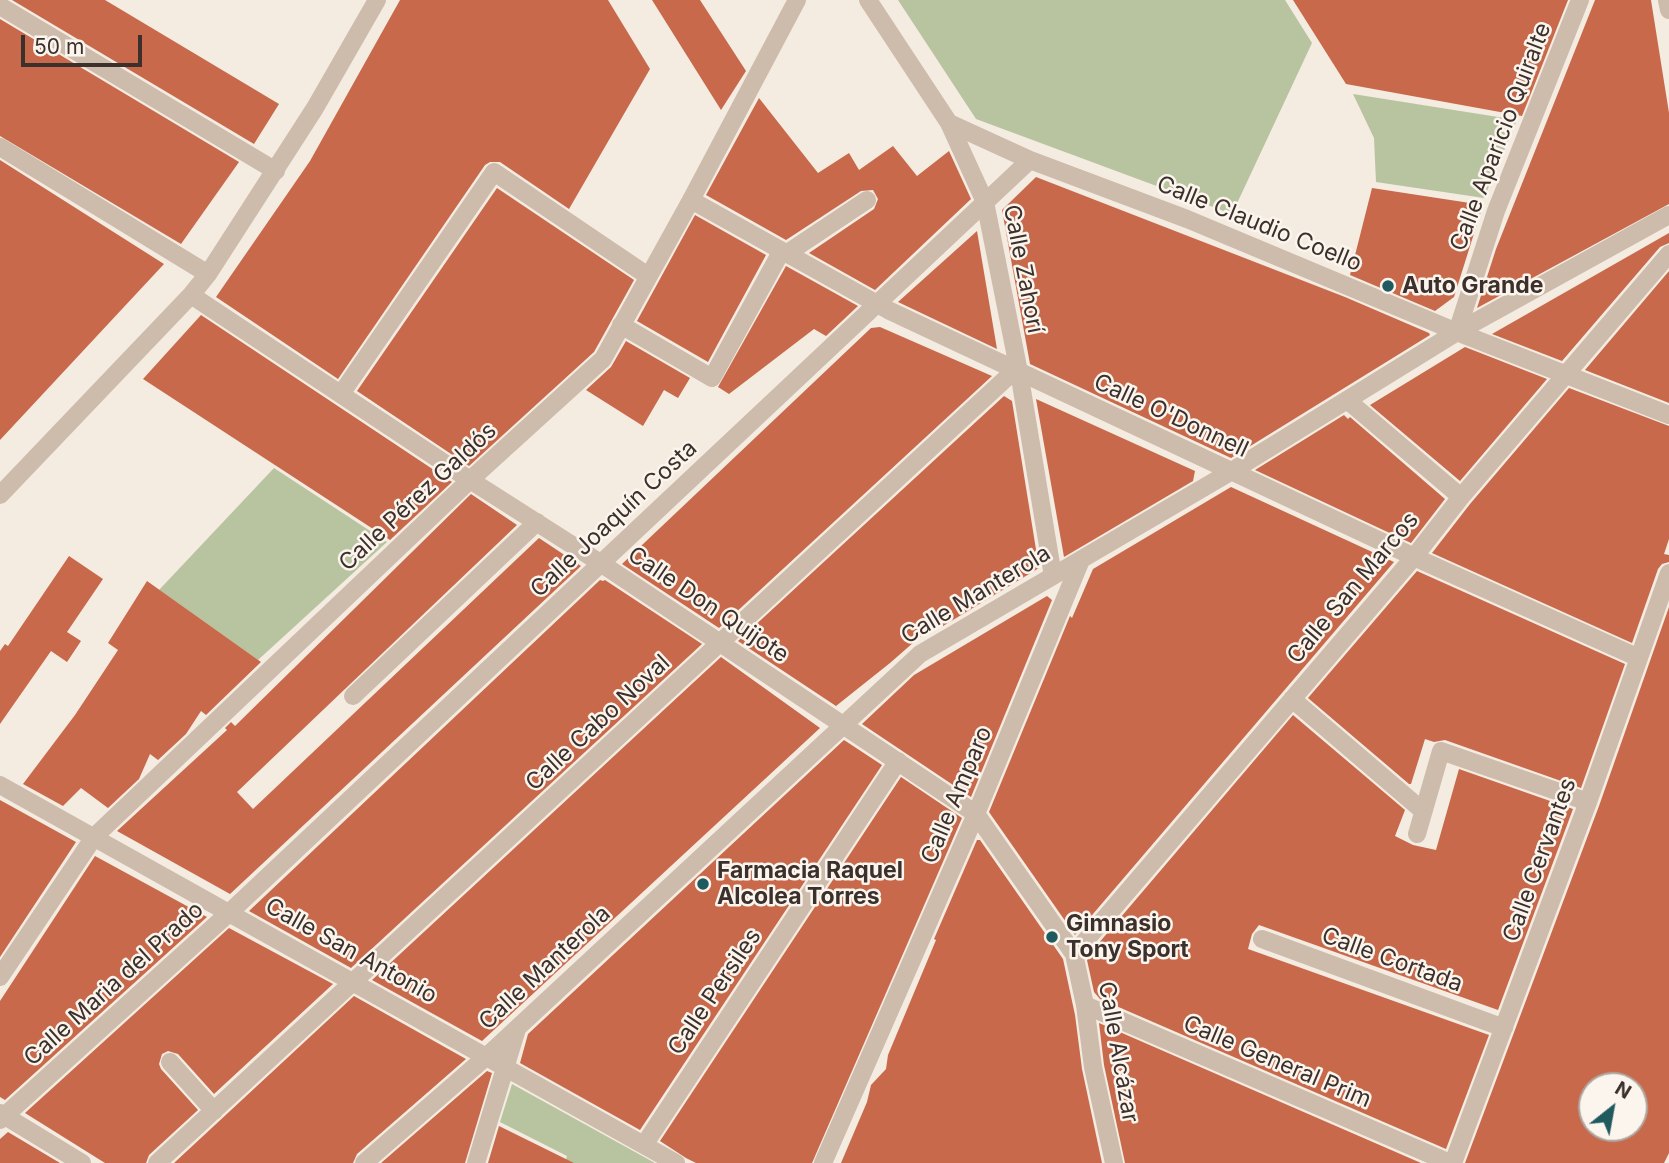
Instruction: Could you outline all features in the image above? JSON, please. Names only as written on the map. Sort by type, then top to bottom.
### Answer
[{"type":"street","points":[[0,495],[208,274],[276,171],[377,0]]},
{"type":"street","name":"Calle Pérez Galdós","points":[[0,977],[94,837],[470,480],[603,359],[797,0]]},
{"type":"street","name":"Calle Zahorí","points":[[868,0],[949,123],[985,202],[1053,576]]},
{"type":"street","name":"Calle Aparicio Quiralte","points":[[1457,332],[1496,211],[1580,0]]},
{"type":"street","points":[[1667,0],[1669,10]]},
{"type":"street","points":[[0,6],[276,171]]},
{"type":"street","name":"Calle Claudio Coello","points":[[949,123],[1030,160],[1187,219],[1457,332],[1669,415]]},
{"type":"street","points":[[0,147],[208,274]]},
{"type":"street","name":"Calle Joaquín Costa","points":[[230,912],[1030,160]]},
{"type":"street","points":[[341,394],[495,172],[648,276]]},
{"type":"street","name":"Calle O'Donnell","points":[[691,200],[877,304],[1415,557],[1639,658]]},
{"type":"street","points":[[621,325],[712,378],[783,253],[867,200]]},
{"type":"street","name":"Calle Manterola","points":[[364,1163],[517,1029],[920,654],[1232,471],[1457,332],[1669,215]]},
{"type":"street","name":"Calle San Marcos","points":[[1074,954],[1415,557],[1461,497],[1669,254]]},
{"type":"street","name":"Calle Don Quijote","points":[[191,295],[602,564],[976,814]]},
{"type":"street","name":"Calle Cabo Noval","points":[[157,1163],[1017,371]]},
{"type":"street","points":[[1347,400],[1461,497]]},
{"type":"street","points":[[353,696],[537,522]]},
{"type":"street","name":"Calle Amparo","points":[[823,1163],[976,814],[1081,560]]},
{"type":"street","name":"Calle Cervantes","points":[[1452,1163],[1588,802],[1669,573]]},
{"type":"street","points":[[1292,699],[1423,811]]},
{"type":"street","points":[[1417,834],[1441,751],[1588,802]]},
{"type":"street","name":"Calle Persiles","points":[[645,1145],[898,761]]},
{"type":"street","name":"Calle San Antonio","points":[[0,785],[676,1163]]},
{"type":"street","name":"Calle Alcázar","points":[[976,814],[1074,954],[1085,1005],[1093,1067],[1114,1163]]},
{"type":"street","name":"Calle Maria del Prado","points":[[2,1116],[230,912]]},
{"type":"street","name":"Calle Cortada","points":[[1262,939],[1504,1028]]},
{"type":"street","name":"Calle General Prim","points":[[1085,1005],[1452,1163]]},
{"type":"street","points":[[476,1163],[517,1029]]},
{"type":"street","points":[[170,1062],[214,1111]]},
{"type":"street","points":[[2,1116],[82,1163]]},
{"type":"green space","points":[[898,0],[1285,0],[1312,43],[1232,214],[976,119]]},
{"type":"green space","points":[[1353,94],[1517,120],[1484,198],[1376,182],[1374,138]]},
{"type":"green space","points":[[274,468],[387,542],[258,660],[159,590]]},
{"type":"green space","points":[[512,1084],[655,1163],[565,1163],[567,1156],[500,1122]]},
{"type":"building","points":[[12,0],[105,0],[279,104],[254,144]]},
{"type":"building","points":[[400,0],[608,0],[650,69],[569,209],[500,162],[485,165],[338,379],[216,297],[310,161]]},
{"type":"building","points":[[652,0],[700,0],[746,71],[721,110]]},
{"type":"building","points":[[1293,0],[1568,0],[1522,116],[1346,84]]},
{"type":"building","points":[[1595,0],[1651,0],[1669,113],[1669,204],[1477,308],[1496,249]]},
{"type":"building","points":[[0,19],[239,162],[181,244],[0,136]]},
{"type":"building","points":[[759,98],[818,173],[849,153],[859,170],[893,146],[917,176],[949,151],[971,199],[875,290],[809,253],[874,209],[878,199],[873,190],[861,191],[786,240],[706,195]]},
{"type":"building","points":[[0,160],[164,264],[0,440]]},
{"type":"building","points":[[1036,177],[1345,297],[1430,335],[1231,458],[1030,364],[1002,210]]},
{"type":"building","points":[[497,188],[634,280],[594,352],[469,466],[357,391]]},
{"type":"building","points":[[1372,188],[1483,205],[1454,297],[1435,311],[1350,275]]},
{"type":"building","points":[[695,215],[766,255],[708,362],[637,321]]},
{"type":"building","points":[[977,231],[997,349],[898,302]]},
{"type":"building","points":[[1669,233],[1669,243],[1660,247],[1562,361],[1492,334]]},
{"type":"building","points":[[786,266],[858,306],[826,336],[814,329],[729,394],[718,387]]},
{"type":"building","points":[[1669,271],[1669,403],[1585,370]]},
{"type":"building","points":[[201,315],[452,482],[390,540],[143,379]]},
{"type":"building","points":[[880,327],[992,376],[719,628],[622,564],[871,328]]},
{"type":"building","points":[[626,341],[690,378],[678,398],[664,390],[643,426],[586,390],[611,367]]},
{"type":"building","points":[[1465,347],[1547,379],[1460,481],[1370,405]]},
{"type":"building","points":[[1569,388],[1669,426],[1669,539],[1664,554],[1669,555],[1669,562],[1658,569],[1632,643],[1432,553]]},
{"type":"building","points":[[1004,396],[1012,401],[1039,568],[943,626],[938,621],[836,706],[738,641]]},
{"type":"building","points":[[1036,399],[1195,471],[1193,481],[1064,557]]},
{"type":"building","points":[[1344,415],[1348,419],[1350,417],[1445,499],[1411,543],[1255,470]]},
{"type":"building","points":[[1231,487],[1394,562],[1075,935],[989,812],[1070,616],[1072,618],[1093,569]]},
{"type":"building","points":[[471,494],[517,525],[237,792],[253,809],[539,538],[581,566],[230,894],[117,831],[227,730],[225,728],[231,722],[235,726]]},
{"type":"building","points":[[69,556],[103,579],[67,632],[81,641],[67,662],[51,651],[0,724],[0,651],[5,644],[8,646]]},
{"type":"building","points":[[1417,571],[1625,664],[1581,788],[1445,740],[1434,742],[1425,739],[1409,784],[1308,698]]},
{"type":"building","points":[[600,580],[605,580],[702,644],[351,968],[249,911]]},
{"type":"building","points":[[147,581],[261,662],[206,715],[201,711],[186,734],[158,760],[150,754],[139,779],[108,808],[81,788],[63,806],[23,784],[75,715],[118,650],[108,643]]},
{"type":"building","points":[[1047,596],[1052,600],[971,797],[862,724],[914,675]]},
{"type":"building","points":[[1669,607],[1669,1153],[1664,1163],[1465,1163],[1599,806]]},
{"type":"building","points":[[721,657],[820,728],[482,1041],[372,980]]},
{"type":"building","points":[[1293,715],[1405,810],[1395,836],[1413,845],[1436,850],[1459,769],[1573,809],[1498,1010],[1259,925],[1252,934],[1248,949],[1489,1035],[1446,1149],[1100,999],[1094,992],[1087,960],[1098,944]]},
{"type":"building","points":[[844,740],[882,765],[640,1130],[520,1063],[528,1034]]},
{"type":"building","points":[[901,777],[962,818],[812,1163],[696,1163],[686,1158],[660,1141]]},
{"type":"building","points":[[0,800],[76,842],[0,957]]},
{"type":"building","points":[[977,840],[980,840],[1063,959],[1102,1163],[841,1163],[867,1102],[871,1085],[886,1069],[888,1055],[936,940],[934,939]]},
{"type":"building","points":[[95,856],[207,917],[5,1100],[0,1097],[0,1001]]},
{"type":"building","points":[[229,928],[333,984],[214,1094],[178,1054],[168,1051],[162,1054],[159,1064],[161,1069],[198,1110],[149,1155],[146,1163],[105,1163],[25,1113]]},
{"type":"building","points":[[354,996],[466,1059],[357,1154],[353,1163],[174,1163]]},
{"type":"building","points":[[1099,1023],[1421,1163],[1125,1163],[1104,1065]]},
{"type":"building","points":[[487,1071],[492,1073],[465,1163],[381,1163]]},
{"type":"building","points":[[499,1126],[574,1163],[488,1163]]},
{"type":"building","points":[[8,1132],[60,1163],[0,1163],[0,1139]]},
{"type":"place","name":"Auto Grande","points":[[1388,286]]},
{"type":"place","name":"Farmacia Raquel Alcolea Torres","points":[[703,884]]},
{"type":"place","name":"Gimnasio Tony Sport","points":[[1052,937]]}]
